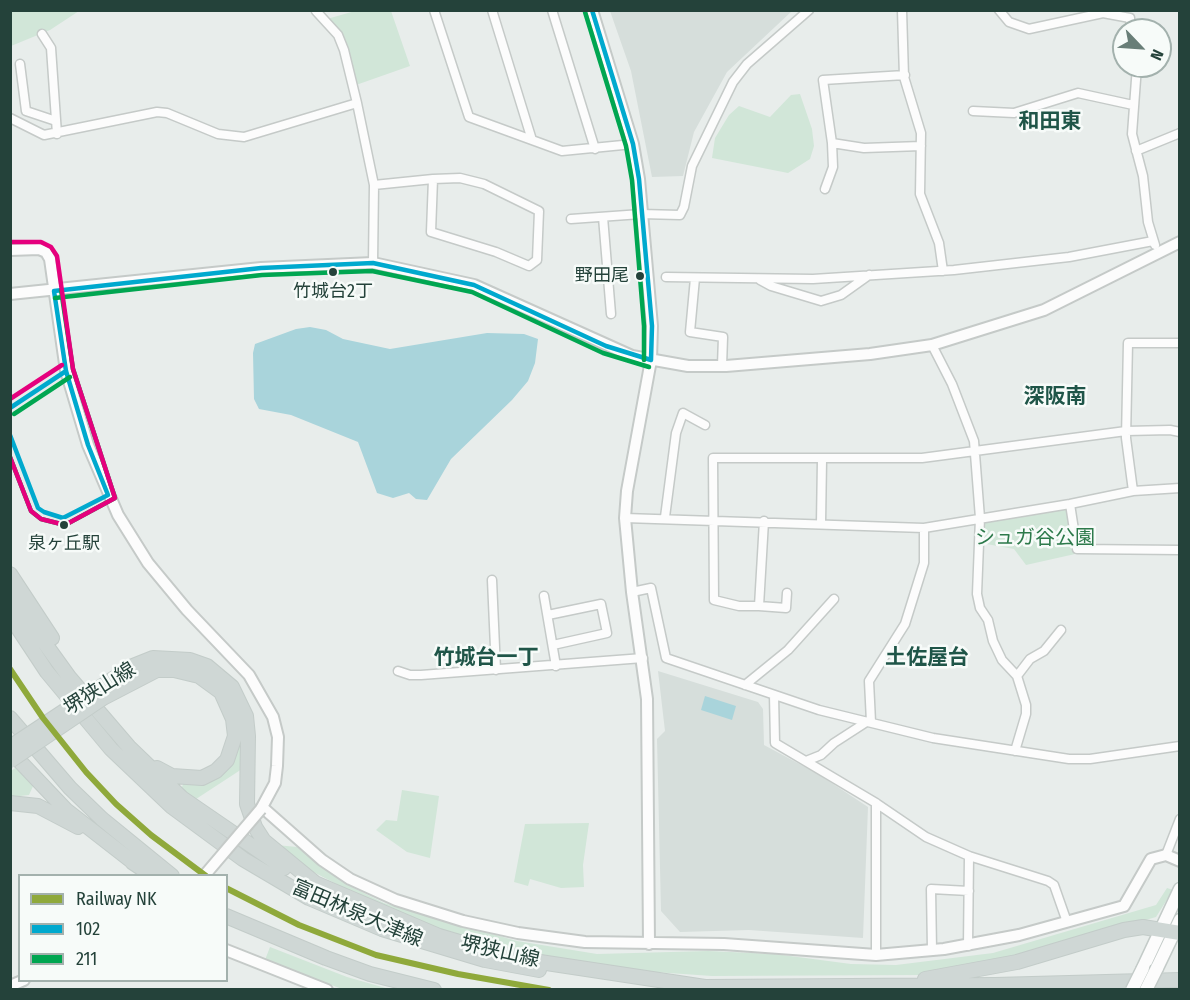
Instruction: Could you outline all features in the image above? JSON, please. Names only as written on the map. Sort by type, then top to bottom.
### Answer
[{"type":"main road","points":[[10,574],[105,720]]},
{"type":"main road","points":[[10,595],[69,677],[105,720],[129,747],[182,798],[281,867],[315,883]]},
{"type":"main road","name":"富田林泉大津線","points":[[10,616],[66,696],[138,776],[209,835],[243,859],[309,898],[416,941],[501,964],[593,978],[705,987]]},
{"type":"main road","name":"堺狭山線","points":[[10,761],[100,694],[133,666],[153,658],[190,660],[207,666],[219,674],[232,687],[246,716],[247,804],[255,827],[264,841],[315,883],[439,936],[486,950],[540,962],[705,987],[821,988],[1179,980]]},
{"type":"main road","name":"堺狭山線","points":[[10,749],[100,694],[156,670],[174,670],[199,676],[211,683],[221,692],[228,705],[236,736],[227,760],[216,771],[202,778],[172,776],[129,747]]},
{"type":"main road","points":[[10,718],[70,788],[102,819],[169,874]]},
{"type":"main road","points":[[10,749],[66,810],[138,866]]},
{"type":"main road","points":[[10,803],[38,806],[74,825],[150,874]]},
{"type":"main road","points":[[1146,990],[1174,928],[1179,889]]},
{"type":"main road","points":[[228,911],[290,943]]},
{"type":"main road","points":[[228,917],[370,974],[434,990]]},
{"type":"main road","points":[[1132,990],[1143,968],[1174,928]]},
{"type":"main road","points":[[821,988],[965,973],[1017,962],[1124,930],[1174,928]]},
{"type":"street","points":[[434,10],[469,117],[562,151],[633,144]]},
{"type":"street","points":[[492,10],[532,140]]},
{"type":"street","points":[[552,10],[595,149]]},
{"type":"street","points":[[592,10],[633,144],[652,326],[651,360],[627,491],[625,518],[632,592],[647,699],[649,944]]},
{"type":"street","points":[[571,219],[641,214],[680,215],[692,166],[733,82],[747,64],[809,10]]},
{"type":"street","points":[[902,10],[904,75],[921,133],[920,194],[939,243],[943,271]]},
{"type":"street","points":[[999,10],[1018,27],[1029,29],[1103,13],[1130,18],[1137,10]]},
{"type":"street","points":[[316,11],[338,35],[357,103],[374,185],[373,264]]},
{"type":"street","points":[[42,34],[51,48],[57,134]]},
{"type":"street","points":[[20,64],[26,111],[56,121]]},
{"type":"street","points":[[825,189],[833,167],[823,80],[904,75]]},
{"type":"street","points":[[1136,78],[1131,134],[1143,176],[1153,241],[1159,252]]},
{"type":"street","points":[[973,111],[1014,113],[1078,93],[1133,105]]},
{"type":"street","points":[[10,118],[44,135],[157,112],[167,113],[218,134],[244,137],[357,103]]},
{"type":"street","points":[[1136,151],[1179,133]]},
{"type":"street","points":[[832,143],[864,148],[921,146]]},
{"type":"street","points":[[374,185],[433,179],[474,180],[538,211],[537,260],[529,266],[496,252],[431,232],[433,179]]},
{"type":"street","points":[[603,216],[611,314]]},
{"type":"street","points":[[666,277],[759,280],[943,271],[1069,257],[1153,241]]},
{"type":"street","points":[[10,294],[261,268],[373,264],[474,285],[606,346],[651,360],[688,366],[722,366],[870,354],[932,345],[1044,310],[1094,287],[1179,242]]},
{"type":"street","points":[[10,250],[34,248],[46,252],[50,260],[59,333],[74,402],[88,445],[117,513],[148,563],[187,610],[249,675],[273,717],[278,737],[275,783],[262,808],[206,874]]},
{"type":"street","points":[[759,280],[771,286],[821,301],[841,295],[869,275]]},
{"type":"street","points":[[695,278],[690,332],[723,336],[722,366]]},
{"type":"street","points":[[1132,490],[1126,431],[1128,343],[1179,343]]},
{"type":"street","points":[[932,345],[966,416],[976,453],[980,518],[977,594],[1002,660],[1017,676],[1026,714],[1015,751]]},
{"type":"street","points":[[665,518],[676,433],[683,413],[705,425]]},
{"type":"street","points":[[787,593],[786,608],[739,606],[714,600],[712,458],[822,460],[922,458],[976,453],[1126,431],[1170,430],[1179,432]]},
{"type":"street","points":[[821,523],[822,460]]},
{"type":"street","points":[[625,518],[764,520],[924,528],[1070,504],[1132,490],[1179,488]]},
{"type":"street","points":[[1070,504],[1077,549],[1179,550]]},
{"type":"street","points":[[759,606],[764,520]]},
{"type":"street","points":[[869,722],[869,681],[905,624],[924,563],[924,528]]},
{"type":"street","points":[[492,580],[496,670]]},
{"type":"street","points":[[632,592],[651,588],[666,658],[819,710],[933,738],[1069,759],[1090,759],[1179,746]]},
{"type":"street","points":[[544,596],[556,666]]},
{"type":"street","points":[[745,685],[788,650],[834,599]]},
{"type":"street","points":[[548,615],[601,604],[607,633],[553,645]]},
{"type":"street","points":[[1017,676],[1030,659],[1044,651],[1060,630]]},
{"type":"street","points":[[398,671],[411,675],[642,658]]},
{"type":"street","points":[[774,695],[775,742],[876,803],[926,837],[969,856],[1048,881],[1054,885],[1066,922]]},
{"type":"street","points":[[806,761],[821,755],[834,743],[869,722]]},
{"type":"street","points":[[876,803],[876,955]]},
{"type":"street","points":[[262,808],[322,860],[350,879],[396,900],[463,921],[518,933],[585,942],[724,944],[876,955],[968,946],[1124,906],[1130,900],[1151,859],[1166,855],[1179,861]]},
{"type":"street","points":[[1166,855],[1179,819]]},
{"type":"street","points":[[968,946],[969,856]]},
{"type":"street","points":[[932,950],[931,889],[969,891]]},
{"type":"street","points":[[228,951],[327,990]]},
{"type":"shaded area","points":[[610,10],[792,11],[727,72],[694,132],[683,176],[652,177],[631,71]]},
{"type":"shaded area","points":[[658,671],[758,702],[763,709],[764,745],[818,774],[868,807],[863,938],[749,930],[680,932],[661,911],[657,739],[665,731]]},
{"type":"green space","points":[[10,11],[79,11],[50,30],[11,46]]},
{"type":"green space","points":[[355,11],[391,11],[410,66],[356,85],[344,37],[327,19]]},
{"type":"green space","points":[[800,94],[812,129],[814,146],[810,159],[788,173],[712,158],[715,138],[729,115],[739,106],[770,117],[791,95]]},
{"type":"green space","name":"シュガ谷公園","points":[[1067,508],[1075,554],[1026,565],[1014,549],[981,543],[982,525],[986,521]]},
{"type":"green space","points":[[244,729],[242,769],[193,801],[181,790],[183,784],[202,783],[227,768],[237,753],[240,731]]},
{"type":"green space","points":[[18,766],[34,784],[29,795],[11,797],[11,771]]},
{"type":"green space","points":[[402,790],[439,796],[430,858],[407,852],[376,830],[386,820],[397,821]]},
{"type":"green space","points":[[589,823],[583,865],[584,887],[561,888],[530,879],[528,886],[514,882],[525,824]]},
{"type":"green space","points":[[276,845],[297,847],[348,885],[384,903],[517,941],[597,954],[708,951],[775,954],[851,964],[896,965],[993,953],[1156,905],[1167,888],[1173,890],[1156,917],[995,963],[919,975],[712,976],[640,971],[572,962],[455,937],[346,889],[298,864]]},
{"type":"green space","points":[[270,947],[347,977],[389,989],[342,989],[265,960]]},
{"type":"water","points":[[310,327],[326,330],[343,339],[390,349],[487,333],[524,334],[538,339],[535,363],[528,381],[512,400],[451,459],[427,500],[416,499],[409,493],[393,498],[377,493],[358,442],[291,415],[259,409],[254,399],[253,353],[255,344],[296,329]]},
{"type":"water","points":[[705,696],[736,706],[732,720],[701,710]]},
{"type":"rail line","name":"NK","points":[[10,669],[43,718],[86,772],[116,804],[151,835],[203,874]]},
{"type":"rail line","name":"NK","points":[[228,889],[299,925],[376,955],[458,974],[549,990]]},
{"type":"transit line","name":"102","points":[[592,10],[633,144],[639,179],[652,326],[651,360]]},
{"type":"transit line","name":"211","points":[[585,12],[626,146],[632,180],[644,326],[644,360]]},
{"type":"transit line","points":[[10,242],[41,242],[51,247],[57,256],[73,369],[115,498],[65,525],[41,519],[31,511],[10,457]]},
{"type":"transit line","name":"102","points":[[54,291],[261,268],[373,263],[474,285],[606,346],[651,360]]},
{"type":"transit line","name":"211","points":[[55,298],[262,275],[372,271],[472,292],[603,353],[649,367]]},
{"type":"transit line","name":"211","points":[[10,457],[31,511],[41,519],[65,525],[115,498],[73,369],[61,290]]},
{"type":"transit line","name":"102","points":[[10,435],[38,508],[44,512],[63,518],[108,495],[88,445],[66,371],[54,291]]},
{"type":"transit line","points":[[10,399],[62,365]]},
{"type":"transit line","name":"102","points":[[10,408],[66,371]]},
{"type":"transit line","name":"211","points":[[14,414],[70,377]]},
{"type":"place","name":"竹城台2丁","points":[[333,272]]},
{"type":"place","name":"野田尾","points":[[640,276]]},
{"type":"place","name":"泉ヶ丘駅","points":[[64,525]]},
{"type":"district","name":"和田東","points":[[1050,122]]},
{"type":"district","name":"深阪南","points":[[1055,397]]},
{"type":"district","name":"竹城台一丁","points":[[486,658]]},
{"type":"district","name":"土佐屋台","points":[[927,658]]}]
